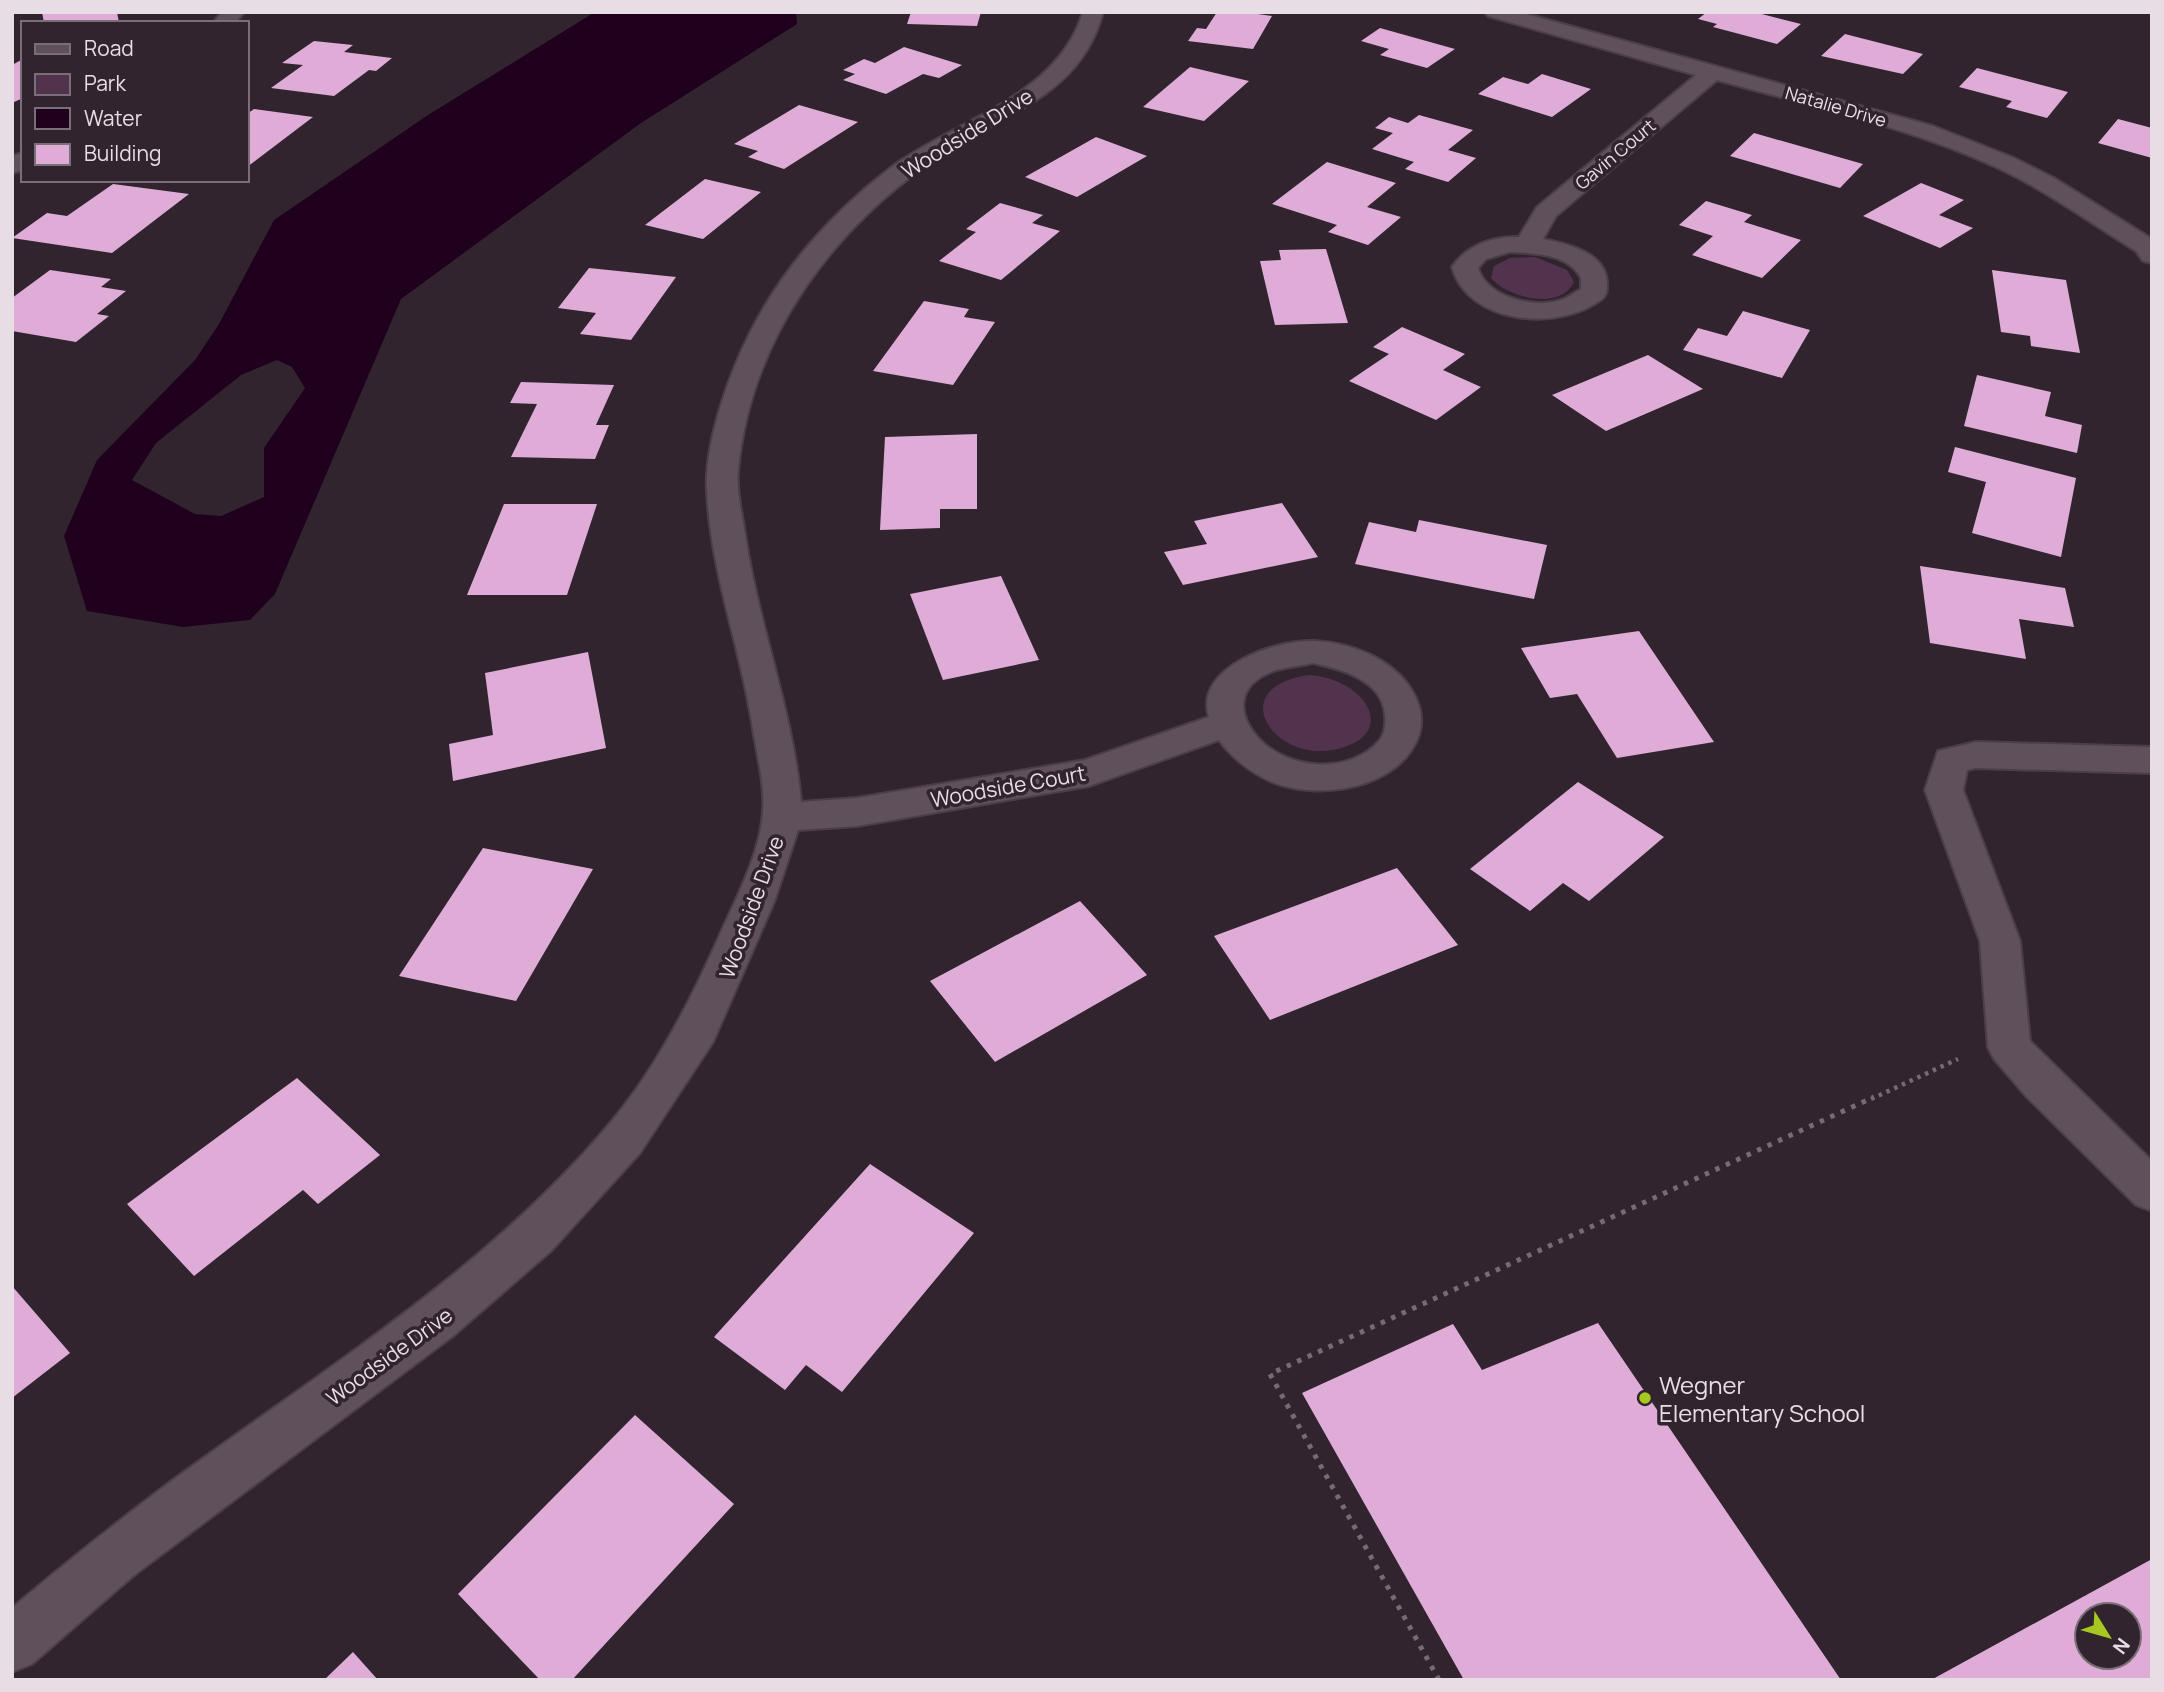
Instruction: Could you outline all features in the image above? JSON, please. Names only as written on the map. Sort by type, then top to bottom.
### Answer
[{"type":"street","name":"Woodside Drive","points":[[12,1644],[131,1541],[379,1366],[457,1306],[528,1244],[601,1168],[655,1100],[709,1014],[736,958],[783,817],[765,691],[737,589],[721,482],[741,389],[758,346],[790,288],[834,233],[870,197],[909,166],[1046,83],[1078,51],[1088,35],[1093,12]]},
{"type":"street","name":"Natalie Drive","points":[[1495,12],[1875,116],[1962,145],[2045,183],[2149,249]]},
{"type":"street","name":"Gavin Court","points":[[1528,244],[1546,212],[1713,72]]},
{"type":"street","points":[[1313,652],[1334,656],[1373,671],[1394,690],[1405,712],[1403,734],[1390,755],[1364,769],[1332,777],[1298,775],[1265,764],[1240,747],[1226,724],[1223,701],[1234,681],[1253,664],[1281,654],[1313,652]]},
{"type":"street","name":"Woodside Court","points":[[783,817],[857,812],[1089,773],[1226,724]]},
{"type":"street","points":[[2152,760],[1976,755],[1951,760],[1944,790],[2000,941],[2010,1047],[2040,1083],[2152,1191]]},
{"type":"path","points":[[1439,1680],[1270,1374],[1972,1053]]},
{"type":"green space","points":[[1535,257],[1567,270],[1574,282],[1567,291],[1546,299],[1521,296],[1491,278],[1494,266],[1510,258]]},
{"type":"green space","points":[[1310,675],[1331,679],[1348,687],[1361,698],[1369,710],[1371,722],[1366,734],[1354,743],[1333,750],[1311,750],[1291,744],[1276,734],[1266,721],[1263,706],[1269,693],[1284,682]]},
{"type":"water","points":[[595,12],[796,12],[797,24],[641,123],[401,299],[275,594],[250,620],[183,627],[87,611],[64,536],[97,460],[195,360],[219,324],[274,220],[428,115]],"holes":[[[277,360],[292,367],[305,388],[264,448],[264,497],[221,516],[195,514],[132,480],[156,443],[241,375]]]},
{"type":"building","points":[[42,12],[117,12],[119,21],[44,21]]},
{"type":"building","points":[[911,12],[981,12],[977,26],[907,24]]},
{"type":"building","points":[[1217,12],[1272,16],[1253,49],[1188,41],[1197,28],[1206,29]]},
{"type":"building","points":[[1707,12],[1754,12],[1801,24],[1777,44],[1713,27],[1717,24],[1698,19]]},
{"type":"building","points":[[1380,28],[1455,49],[1427,68],[1380,55],[1389,49],[1361,41]]},
{"type":"building","points":[[1845,34],[1923,54],[1903,74],[1821,56]]},
{"type":"building","points":[[314,41],[353,45],[344,52],[392,58],[376,71],[369,70],[334,96],[271,88],[303,65],[282,63]]},
{"type":"building","points":[[904,47],[962,65],[939,78],[923,74],[886,94],[843,80],[855,74],[843,70],[864,59],[875,63]]},
{"type":"building","points":[[21,60],[21,99],[12,103],[12,65]]},
{"type":"building","points":[[1190,67],[1249,81],[1204,121],[1143,107]]},
{"type":"building","points":[[1977,68],[2068,92],[2047,118],[2006,107],[2012,101],[1959,87]]},
{"type":"building","points":[[1542,74],[1591,89],[1552,117],[1478,94],[1503,77],[1528,84]]},
{"type":"building","points":[[799,105],[858,122],[784,169],[748,157],[758,151],[734,144]]},
{"type":"building","points":[[254,109],[313,117],[248,166],[248,113]]},
{"type":"building","points":[[1419,115],[1473,130],[1448,150],[1476,158],[1448,182],[1405,169],[1414,162],[1372,149],[1393,133],[1375,128],[1389,117],[1408,123]]},
{"type":"building","points":[[2118,119],[2152,128],[2152,158],[2098,143]]},
{"type":"building","points":[[1754,133],[1863,164],[1840,188],[1730,156]]},
{"type":"building","points":[[1096,137],[1147,156],[1077,197],[1025,177]]},
{"type":"building","points":[[1327,162],[1396,183],[1367,207],[1401,217],[1368,245],[1328,232],[1337,225],[1272,204]]},
{"type":"building","points":[[705,179],[761,192],[703,239],[645,225]]},
{"type":"building","points":[[1921,183],[1964,200],[1939,215],[1973,228],[1940,248],[1863,216]]},
{"type":"building","points":[[113,184],[189,194],[112,253],[12,238],[47,213],[67,216]]},
{"type":"building","points":[[1706,201],[1752,215],[1744,222],[1801,240],[1762,278],[1692,255],[1713,236],[1679,225]]},
{"type":"building","points":[[1000,203],[1043,215],[1032,223],[1060,231],[1001,280],[939,261],[976,232],[966,229]]},
{"type":"building","points":[[1326,249],[1348,323],[1275,325],[1260,261],[1281,260],[1279,250]]},
{"type":"building","points":[[589,268],[676,277],[631,340],[580,334],[596,313],[558,308]]},
{"type":"building","points":[[50,270],[111,279],[101,287],[126,291],[97,314],[109,316],[76,342],[12,331],[12,298]]},
{"type":"building","points":[[1992,270],[2066,280],[2080,353],[2031,346],[2030,336],[2001,332]]},
{"type":"building","points":[[924,301],[969,309],[964,317],[995,322],[953,385],[873,371]]},
{"type":"building","points":[[1743,311],[1810,330],[1782,378],[1683,350],[1698,328],[1727,336]]},
{"type":"building","points":[[1402,327],[1465,354],[1443,370],[1481,387],[1436,420],[1349,381],[1389,354],[1373,347]]},
{"type":"building","points":[[1648,355],[1703,389],[1606,431],[1552,395]]},
{"type":"building","points":[[1977,375],[2051,392],[2045,416],[2082,425],[2077,453],[1964,426]]},
{"type":"building","points":[[521,382],[614,385],[596,425],[609,425],[595,459],[511,457],[537,404],[510,403]]},
{"type":"building","points":[[977,434],[977,509],[940,509],[940,528],[880,530],[885,437]]},
{"type":"building","points":[[1955,447],[2076,478],[2061,557],[1972,533],[1986,482],[1948,472]]},
{"type":"building","points":[[1282,503],[1318,557],[1183,585],[1164,552],[1207,544],[1194,521]]},
{"type":"building","points":[[504,504],[597,504],[567,595],[467,595]]},
{"type":"building","points":[[1419,520],[1547,545],[1534,599],[1355,564],[1369,522],[1416,532]]},
{"type":"building","points":[[1920,566],[2065,588],[2074,627],[2019,619],[2026,659],[1930,643]]},
{"type":"building","points":[[1001,576],[1039,660],[943,680],[910,594]]},
{"type":"building","points":[[1639,631],[1714,742],[1617,758],[1577,694],[1550,698],[1521,648]]},
{"type":"building","points":[[588,652],[606,748],[453,781],[449,744],[493,735],[485,673]]},
{"type":"building","points":[[1578,782],[1664,837],[1589,901],[1563,883],[1530,911],[1470,869]]},
{"type":"building","points":[[483,848],[593,869],[516,1001],[399,976]]},
{"type":"building","points":[[1397,868],[1458,945],[1270,1020],[1214,936]]},
{"type":"building","points":[[1080,901],[1147,975],[995,1062],[930,981]]},
{"type":"building","points":[[297,1078],[380,1155],[318,1204],[303,1190],[194,1276],[127,1204]]},
{"type":"building","points":[[870,1164],[974,1233],[842,1392],[806,1365],[785,1390],[714,1337]]},
{"type":"building","points":[[12,1286],[70,1353],[12,1398]]},
{"type":"building","points":[[1598,1323],[1841,1680],[1464,1680],[1302,1393],[1453,1324],[1482,1370]]},
{"type":"building","points":[[635,1415],[734,1504],[572,1680],[540,1680],[458,1594]]},
{"type":"building","points":[[2152,1559],[2152,1680],[1931,1680],[2073,1602],[2073,1671],[2143,1671],[2143,1601],[2075,1601]]},
{"type":"building","points":[[353,1652],[378,1680],[324,1680]]},
{"type":"place","name":"Wegner Elementary School","points":[[1645,1398]]}]
